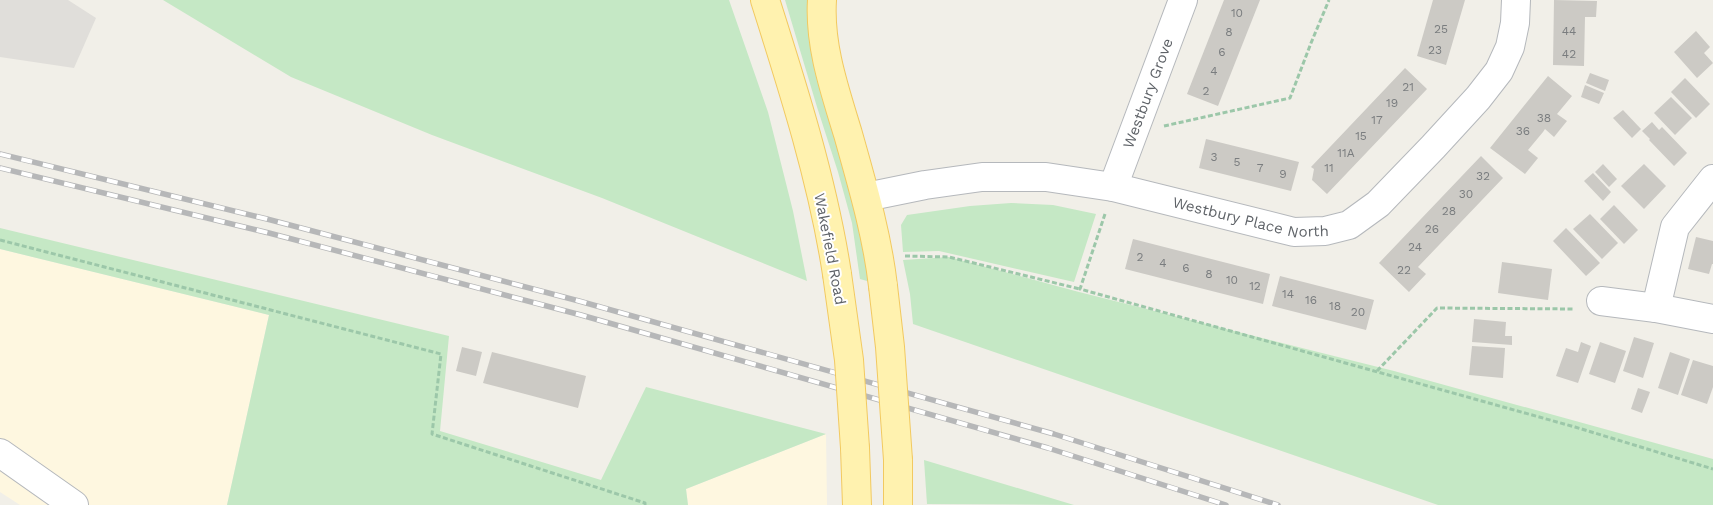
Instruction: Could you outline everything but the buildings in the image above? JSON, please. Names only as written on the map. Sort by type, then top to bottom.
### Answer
[{"type":"main road","name":"Wakefield Road","points":[[765,0],[805,136],[832,242],[849,360],[855,448],[856,505]]},
{"type":"main road","points":[[822,0],[821,21],[832,79],[866,197],[879,255],[890,346],[898,460],[898,505]]},
{"type":"street","name":"Westbury Grove","points":[[1113,187],[1183,0]]},
{"type":"street","name":"Westbury Place North","points":[[866,197],[926,185],[982,177],[1046,177],[1113,187],[1294,232],[1325,232],[1349,225],[1378,204],[1478,98],[1499,71],[1510,47],[1516,23],[1516,0]]},
{"type":"street","points":[[1656,308],[1675,226],[1713,179]]},
{"type":"street","points":[[1601,301],[1656,308],[1713,319]]},
{"type":"street","points":[[0,452],[74,505]]},
{"type":"path","points":[[1134,132],[1290,98],[1310,43],[1329,0]]},
{"type":"path","points":[[1080,289],[1113,187]]},
{"type":"path","points":[[0,240],[441,354],[432,434],[645,503],[645,505]]},
{"type":"path","points":[[879,255],[949,257],[1080,289],[1576,427],[1713,469]]},
{"type":"path","points":[[1377,372],[1438,308],[1585,309],[1601,301]]},
{"type":"shaded area","points":[[0,0],[68,0],[96,18],[74,68],[0,57]]},
{"type":"shaded area","points":[[0,249],[269,315],[227,505],[20,505],[0,492]]},
{"type":"shaded area","points":[[826,434],[827,505],[688,505],[686,489]]},
{"type":"green space","points":[[163,0],[729,0],[768,112],[793,211],[807,281],[602,198],[432,135],[291,77]]},
{"type":"green space","points":[[785,0],[813,0],[874,283],[860,279],[852,223]]},
{"type":"green space","points":[[1011,203],[1053,205],[1096,214],[1074,282],[939,251],[903,252],[901,225],[907,215],[970,206]]},
{"type":"green space","points":[[0,228],[449,336],[440,431],[601,480],[646,387],[826,434],[686,489],[688,505],[227,505],[269,315],[0,249]]},
{"type":"green space","points":[[949,257],[1079,292],[1394,371],[1713,459],[1713,505],[1438,505],[913,324],[910,294],[903,260]]},
{"type":"green space","points":[[924,460],[1074,505],[927,504]]},
{"type":"railway","points":[[0,154],[267,219],[579,301],[1054,434],[1278,505]]},
{"type":"railway","points":[[0,168],[269,233],[581,315],[1048,448],[1226,505]]}]
